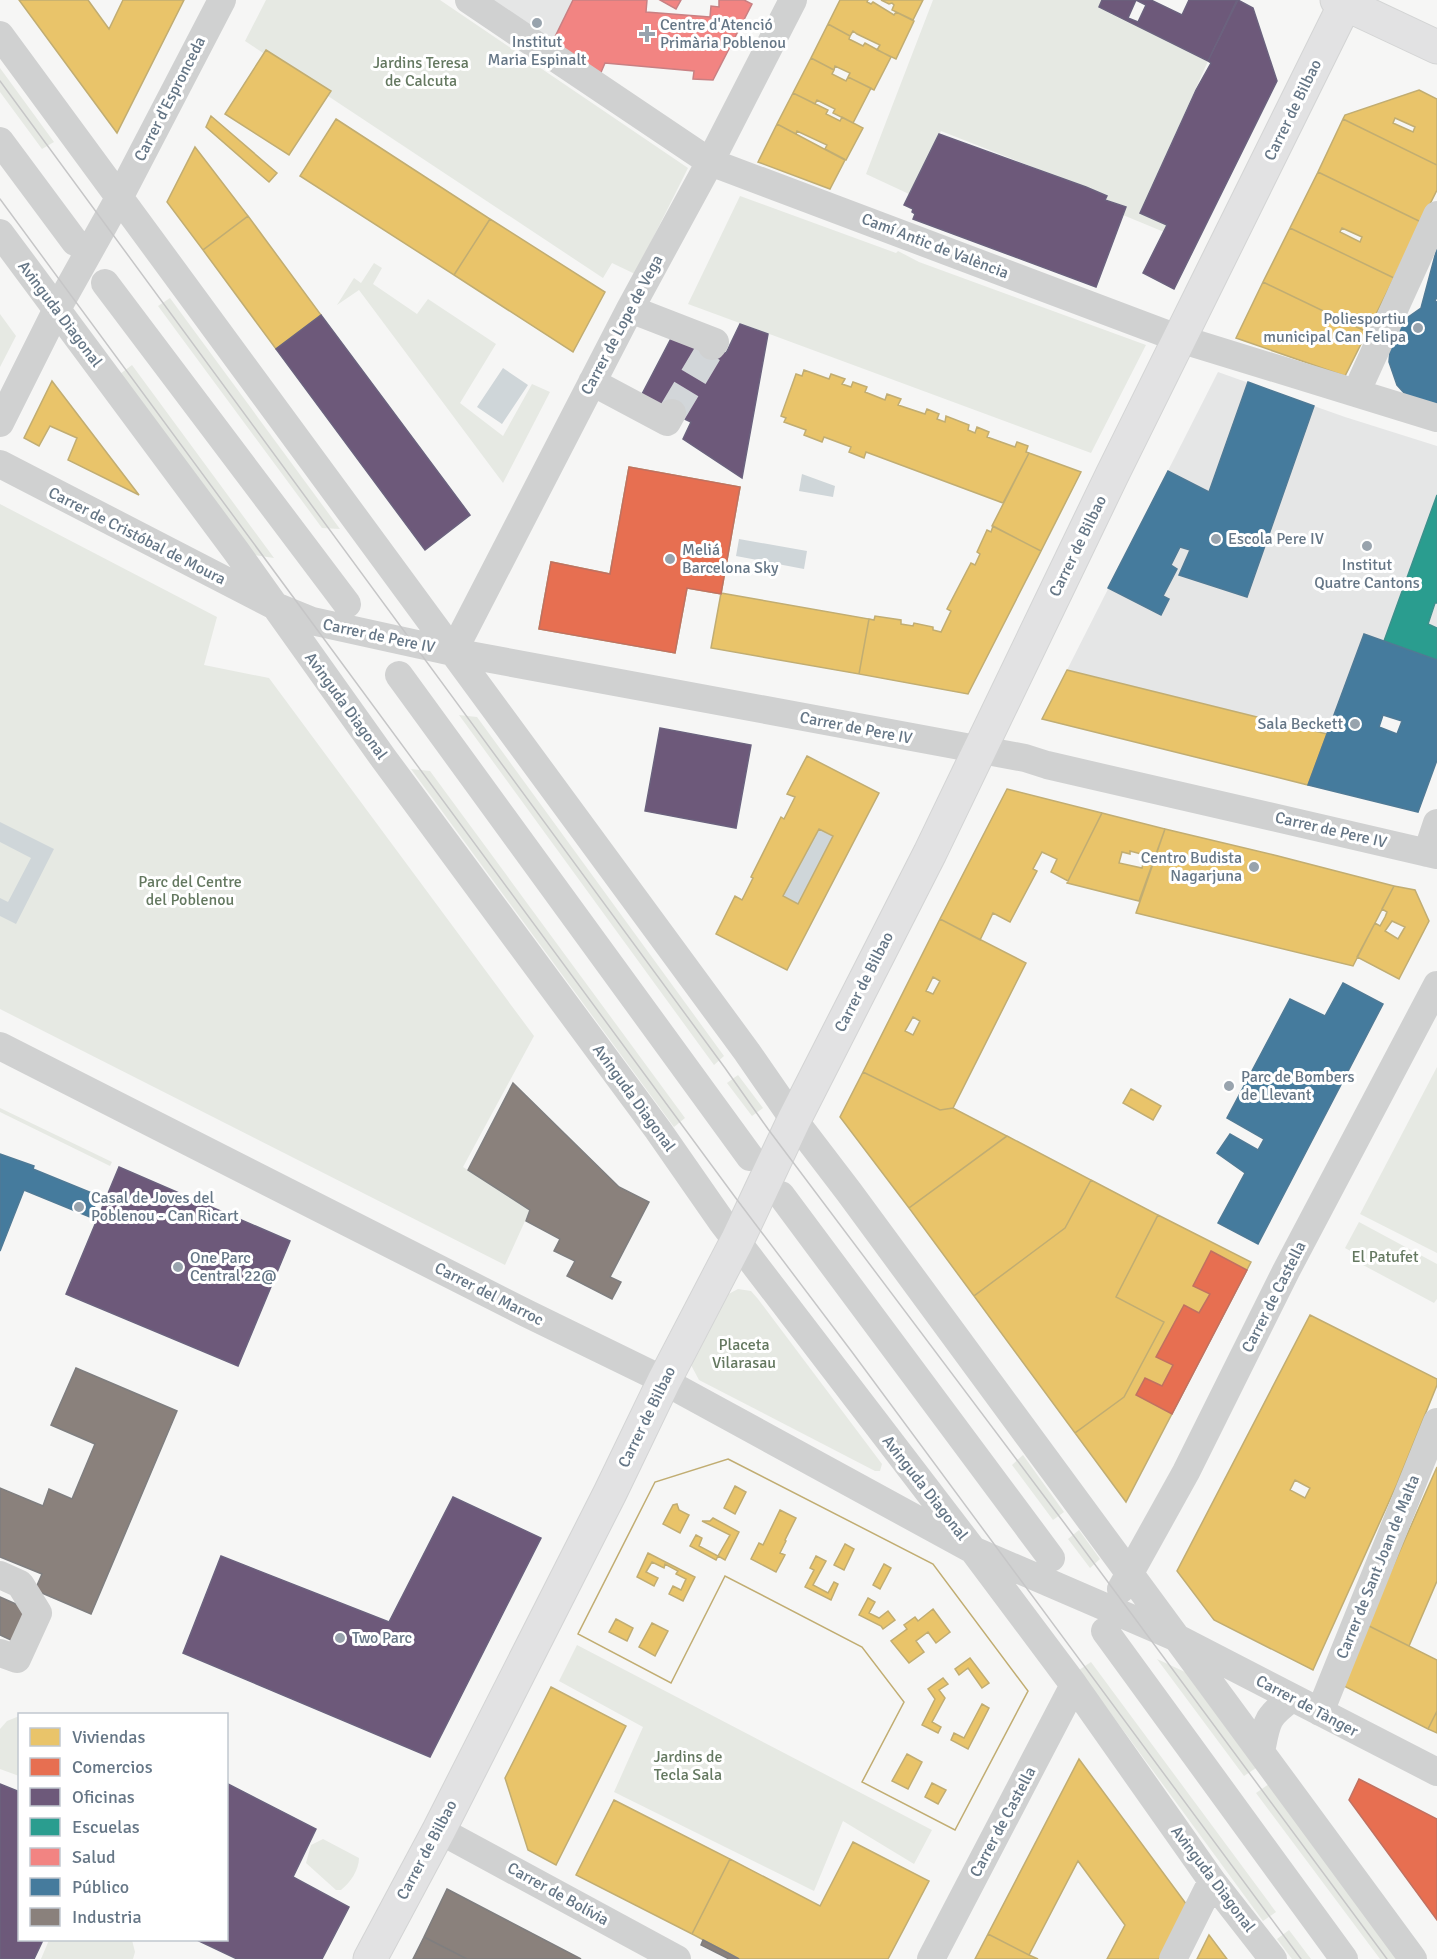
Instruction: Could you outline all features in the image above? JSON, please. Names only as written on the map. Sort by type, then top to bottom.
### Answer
[{"type":"main road","points":[[1343,1],[1437,47]]},
{"type":"main road","name":"Carrer de Bilbao","points":[[370,1959],[439,1830],[610,1493],[664,1381],[737,1241],[794,1120],[980,749],[1343,1]]},
{"type":"street","name":"Carrer d'Espronceda","points":[[57,309],[119,198],[222,0]]},
{"type":"street","name":"Camí Antic de València","points":[[469,0],[710,162],[1180,339],[1437,418]]},
{"type":"street","name":"Carrer de Lope de Vega","points":[[453,652],[793,0]]},
{"type":"street","points":[[0,35],[747,1052],[794,1120],[1413,1959]]},
{"type":"street","points":[[0,141],[75,242]]},
{"type":"street","points":[[1356,393],[1437,215]]},
{"type":"street","name":"Avinguda Diagonal","points":[[0,233],[236,551],[737,1241],[1074,1685],[1212,1881],[1273,1959]]},
{"type":"street","points":[[105,284],[347,604]]},
{"type":"street","points":[[0,423],[57,309]]},
{"type":"street","points":[[630,309],[715,342],[712,346]]},
{"type":"street","points":[[592,382],[667,422],[672,413]]},
{"type":"street","name":"Carrer de Cristóbal de Moura","points":[[0,464],[274,606]]},
{"type":"street","name":"Carrer de Pere IV","points":[[274,606],[312,621],[453,652],[1025,758],[1432,854]]},
{"type":"street","points":[[399,675],[750,1157]]},
{"type":"street","points":[[1432,854],[1437,823]]},
{"type":"street","name":"Carrer de Castella","points":[[1107,1620],[1186,1472],[1286,1271],[1437,985]]},
{"type":"street","name":"Carrer del Marroc","points":[[0,1046],[664,1381],[973,1550],[1107,1620]]},
{"type":"street","points":[[781,1196],[1051,1558]]},
{"type":"street","name":"Carrer de Sant Joan de Malta","points":[[1320,1713],[1437,1422]]},
{"type":"street","points":[[0,1575],[20,1584],[38,1613],[17,1659],[0,1653]]},
{"type":"street","points":[[1107,1620],[1344,1959]]},
{"type":"street","name":"Carrer de Tànger","points":[[1107,1620],[1177,1638],[1437,1772]]},
{"type":"street","name":"Carrer de Castella","points":[[931,1959],[1074,1685]]},
{"type":"street","points":[[1261,1752],[1267,1721],[1276,1709],[1292,1698]]},
{"type":"street","name":"Carrer de Bolívia","points":[[439,1830],[677,1959]]},
{"type":"street","points":[[1173,1959],[1212,1881]]},
{"type":"shaded area","name":"Institut Maria Espinalt","points":[[475,0],[573,0],[550,47]]},
{"type":"shaded area","points":[[503,368],[528,385],[502,424],[477,407]]},
{"type":"shaded area","name":"Escola Pere IV","points":[[1218,372],[1345,417],[1437,446],[1437,660],[1364,634],[1327,734],[1067,670]]},
{"type":"shaded area","points":[[802,474],[835,486],[833,497],[799,491]]},
{"type":"shaded area","points":[[739,539],[807,551],[804,569],[736,556]]},
{"type":"shaded area","points":[[0,822],[54,849],[16,924],[0,916],[0,898],[8,902],[31,858],[0,842]]},
{"type":"shaded area","points":[[819,829],[833,836],[798,904],[783,896]]},
{"type":"green space","name":"Jardins Teresa de Calcuta","points":[[266,0],[440,0],[688,168],[635,274],[612,263],[603,278],[245,41]]},
{"type":"green space","points":[[933,0],[1102,0],[1099,7],[1208,61],[1140,213],[1167,225],[1164,232],[1123,215],[1105,200],[1106,196],[941,131],[909,194],[866,174]]},
{"type":"green space","points":[[0,68],[54,142],[42,149],[0,92]]},
{"type":"green space","points":[[740,196],[896,253],[898,251],[919,262],[1146,345],[1091,453],[688,304]]},
{"type":"green space","points":[[374,263],[382,268],[373,284],[417,314],[428,299],[496,344],[460,403],[503,436],[532,384],[550,392],[503,483],[359,290],[337,305],[354,278],[361,283]]},
{"type":"green space","points":[[170,298],[340,529],[322,528],[158,306]]},
{"type":"green space","points":[[0,314],[16,336],[0,367]]},
{"type":"green space","points":[[132,365],[274,558],[254,555],[120,374]]},
{"type":"green space","name":"Parc del Centre del Poblenou","points":[[0,504],[217,617],[204,665],[269,678],[534,1036],[463,1167],[530,1210],[505,1265],[0,1009]]},
{"type":"green space","points":[[459,715],[477,717],[724,1056],[714,1065]]},
{"type":"green space","points":[[411,769],[430,771],[685,1118],[674,1127]]},
{"type":"green space","points":[[1437,1067],[1437,1253],[1360,1214]]},
{"type":"green space","points":[[738,1075],[763,1108],[752,1116],[727,1083]]},
{"type":"green space","points":[[0,1108],[112,1162],[110,1166],[0,1112]]},
{"type":"green space","name":"El Patufet","points":[[1359,1222],[1437,1264],[1437,1299],[1434,1303],[1363,1265],[1365,1259],[1345,1248]]},
{"type":"green space","name":"Placeta Vilarasau","points":[[738,1289],[751,1291],[758,1299],[882,1464],[880,1471],[875,1471],[699,1380],[691,1365],[693,1356],[721,1298]]},
{"type":"green space","points":[[1023,1455],[1064,1512],[1053,1520],[1012,1465]]},
{"type":"green space","points":[[1079,1530],[1100,1559],[1090,1568],[1068,1539]]},
{"type":"green space","name":"Jardins de Tecla Sala","points":[[577,1645],[932,1830],[914,1864],[843,1821],[814,1891],[614,1792],[643,1727],[559,1681]]},
{"type":"green space","points":[[1157,1659],[1185,1672],[1256,1768],[1244,1776]]},
{"type":"green space","points":[[1091,1662],[1276,1912],[1263,1921],[1079,1670]]},
{"type":"green space","points":[[18,1717],[18,1776],[0,1769],[0,1729],[7,1721]]},
{"type":"green space","points":[[1269,1784],[1397,1959],[1380,1959],[1256,1793]]},
{"type":"green space","points":[[323,1839],[359,1858],[353,1876],[341,1890],[336,1890],[306,1863],[311,1845]]},
{"type":"green space","points":[[1289,1930],[1311,1959],[1292,1959],[1277,1939]]},
{"type":"green space","points":[[49,1941],[132,1941],[135,1952],[133,1959],[41,1959]]},
{"type":"building: Viviendas","points":[[19,0],[88,0],[109,29],[123,0],[184,0],[117,133]]},
{"type":"building: Viviendas","points":[[840,0],[868,0],[867,2],[871,4],[873,2],[894,15],[896,12],[914,21],[896,59],[877,50],[880,45],[853,31],[850,36],[828,24]]},
{"type":"building: Viviendas","points":[[881,0],[923,0],[913,20],[892,10],[894,5],[892,3]]},
{"type":"building: Viviendas","points":[[828,24],[850,36],[849,39],[863,46],[865,43],[891,57],[874,90],[848,77],[850,73],[835,66],[834,70],[811,58]]},
{"type":"building: Viviendas","points":[[266,50],[331,91],[289,155],[225,114]]},
{"type":"building: Viviendas","points":[[811,58],[834,70],[832,74],[846,81],[848,77],[871,88],[853,123],[833,113],[835,109],[817,100],[815,104],[793,93]]},
{"type":"building: Viviendas","points":[[1419,90],[1437,99],[1437,165],[1343,119],[1345,115]],"holes":[[[1395,118],[1415,127],[1413,132],[1393,123]]]},
{"type":"building: Viviendas","points":[[793,93],[828,110],[826,114],[840,121],[842,117],[863,128],[846,160],[825,149],[827,145],[797,131],[796,134],[777,124]]},
{"type":"building: Viviendas","points":[[211,116],[277,173],[269,182],[206,127]]},
{"type":"building: Viviendas","points":[[336,119],[490,219],[454,275],[300,176]]},
{"type":"building: Viviendas","points":[[1343,119],[1437,165],[1437,190],[1421,222],[1318,172]]},
{"type":"building: Viviendas","points":[[777,124],[845,160],[830,189],[758,162]]},
{"type":"building: Viviendas","points":[[195,147],[248,216],[203,250],[167,202]]},
{"type":"building: Viviendas","points":[[1318,172],[1421,222],[1394,278],[1290,228]],"holes":[[[1342,228],[1362,237],[1360,242],[1340,232]]]},
{"type":"building: Viviendas","points":[[248,216],[321,315],[276,349],[203,250]]},
{"type":"building: Viviendas","points":[[490,219],[605,292],[573,352],[454,275]]},
{"type":"building: Viviendas","points":[[1290,228],[1394,278],[1367,332],[1263,282]]},
{"type":"building: Viviendas","points":[[1263,282],[1367,332],[1345,376],[1236,338]]},
{"type":"building: Viviendas","points":[[804,370],[829,379],[831,374],[845,379],[842,384],[851,387],[853,382],[867,387],[865,392],[885,400],[887,394],[901,399],[898,405],[925,414],[927,409],[939,414],[937,419],[945,422],[946,416],[969,425],[968,430],[975,433],[977,427],[989,432],[987,437],[1015,447],[1017,442],[1028,446],[1026,452],[1029,453],[1003,503],[866,452],[864,458],[849,452],[851,447],[824,437],[822,442],[804,435],[806,430],[784,422],[786,418],[781,416],[796,374],[802,376]]},
{"type":"building: Viviendas","points":[[52,381],[139,495],[68,460],[77,438],[50,426],[39,446],[24,438]]},
{"type":"building: Viviendas","points":[[1029,453],[1081,472],[1041,551],[992,526]]},
{"type":"building: Viviendas","name":"Meliá Barcelona Sky","points":[[629,467],[740,487],[721,594],[687,588],[675,653],[539,629],[551,562],[610,574]]},
{"type":"building: Viviendas","points":[[993,526],[1041,551],[968,694],[859,674],[869,619],[874,620],[875,616],[901,620],[901,624],[913,626],[914,623],[933,627],[933,630],[941,632],[951,611],[947,609],[971,563],[975,565],[980,554],[977,552],[987,530],[991,532]]},
{"type":"building: Viviendas","points":[[721,593],[869,619],[859,674],[711,648]]},
{"type":"building: Viviendas","points":[[1067,670],[1327,734],[1308,785],[1042,719]]},
{"type":"building: Viviendas","points":[[807,756],[879,793],[787,970],[716,934],[735,896],[742,900],[781,817],[784,819],[795,797],[787,794]],"holes":[[[819,829],[833,836],[798,904],[783,896]]]},
{"type":"building: Viviendas","points":[[1007,789],[1102,813],[1068,881],[1051,872],[1057,859],[1042,852],[1033,869],[1037,871],[1010,922],[993,913],[980,940],[940,919]]},
{"type":"building: Viviendas","points":[[1102,813],[1165,829],[1139,901],[1067,883]],"holes":[[[1130,851],[1145,855],[1142,868],[1119,863],[1122,852],[1130,854]]]},
{"type":"building: Viviendas","points":[[1165,829],[1394,886],[1353,966],[1136,913]]},
{"type":"building: Viviendas","points":[[1394,886],[1415,890],[1429,921],[1399,979],[1357,957],[1375,923],[1380,926],[1385,917],[1387,912],[1382,909]],"holes":[[[1392,921],[1405,927],[1398,939],[1385,931]]]},
{"type":"building: Viviendas","points":[[940,919],[1026,963],[953,1108],[940,1110],[863,1072]],"holes":[[[933,977],[940,981],[933,994],[926,991]],[[913,1017],[920,1021],[913,1035],[905,1031]]]},
{"type":"building: Viviendas","points":[[863,1072],[940,1110],[953,1108],[1007,1136],[909,1208],[840,1117]]},
{"type":"building: Viviendas","points":[[1131,1089],[1161,1106],[1153,1120],[1123,1103]]},
{"type":"building: Viviendas","points":[[1007,1136],[1091,1180],[1065,1228],[974,1296],[909,1208]]},
{"type":"building: Viviendas","points":[[1091,1180],[1158,1215],[1116,1297],[1164,1322],[1124,1397],[1075,1433],[974,1296],[1065,1228]]},
{"type":"building: Viviendas","points":[[1158,1215],[1251,1262],[1126,1502],[1075,1433],[1124,1397],[1164,1322],[1116,1297]]},
{"type":"building: Viviendas","points":[[1310,1315],[1437,1379],[1437,1385],[1397,1484],[1313,1670],[1214,1620],[1177,1571]],"holes":[[[1295,1480],[1310,1488],[1305,1498],[1290,1490]]]},
{"type":"building: Viviendas","points":[[728,1459],[933,1564],[1028,1691],[955,1830],[862,1782],[904,1702],[862,1647],[725,1576],[671,1683],[578,1634],[655,1482]],"holes":[[[735,1486],[746,1492],[735,1514],[724,1508]],[[677,1504],[679,1510],[689,1515],[680,1533],[663,1524],[673,1505]],[[780,1510],[796,1518],[780,1553],[785,1555],[776,1572],[751,1559],[759,1543],[763,1545]],[[713,1518],[739,1532],[725,1560],[718,1556],[730,1535],[702,1521],[710,1521]],[[696,1535],[702,1538],[699,1546],[718,1556],[716,1560],[690,1546]],[[845,1544],[854,1549],[844,1570],[834,1565]],[[648,1553],[695,1577],[683,1601],[669,1594],[673,1586],[681,1590],[686,1579],[676,1574],[678,1571],[665,1564],[664,1568],[652,1562],[646,1572],[658,1578],[654,1586],[637,1577]],[[816,1556],[826,1561],[813,1585],[828,1593],[834,1582],[838,1584],[831,1600],[805,1587],[814,1570],[810,1568]],[[884,1564],[891,1568],[880,1589],[873,1585]],[[868,1598],[875,1602],[869,1613],[879,1618],[888,1611],[895,1620],[883,1629],[859,1615]],[[933,1609],[950,1632],[936,1643],[928,1632],[916,1641],[924,1652],[909,1663],[891,1641],[907,1629],[904,1625],[915,1617],[918,1621]],[[616,1619],[633,1628],[627,1641],[609,1632]],[[652,1623],[668,1631],[655,1656],[639,1647]],[[970,1658],[989,1683],[982,1688],[968,1668],[959,1675],[955,1669]],[[943,1678],[948,1684],[939,1690],[945,1698],[932,1722],[941,1727],[938,1733],[922,1725],[935,1699],[928,1689]],[[982,1704],[989,1708],[968,1749],[951,1740],[954,1733],[964,1738]],[[907,1754],[922,1762],[908,1789],[892,1781]],[[932,1783],[946,1790],[938,1804],[925,1797]]]},
{"type":"building: Viviendas","points":[[728,1459],[933,1564],[1028,1691],[955,1830],[862,1782],[904,1702],[862,1647],[725,1576],[671,1683],[578,1634],[655,1482]]},
{"type":"building: Viviendas","points":[[1437,1467],[1437,1581],[1409,1646],[1367,1625]]},
{"type":"building: Viviendas","points":[[1367,1625],[1437,1660],[1437,1711],[1428,1729],[1340,1684]]},
{"type":"building: Viviendas","points":[[551,1687],[626,1726],[556,1865],[528,1850],[505,1778]]},
{"type":"building: Viviendas","points":[[1437,1711],[1437,1733],[1428,1729]]},
{"type":"building: Viviendas","points":[[1079,1759],[1187,1905],[1159,1959],[1107,1959],[1125,1925],[1078,1861],[1029,1955],[988,1934]]},
{"type":"building: Viviendas","points":[[614,1800],[730,1859],[692,1934],[576,1875]]},
{"type":"building: Viviendas","points":[[853,1842],[929,1881],[888,1959],[739,1959],[692,1934],[730,1859],[820,1906]]},
{"type":"building: Viviendas","points":[[988,1934],[1029,1955],[1038,1959],[975,1959]]},
{"type":"building: Viviendas","points":[[1209,1935],[1227,1959],[1197,1959]]},
{"type":"building: Comercios","name":"Meliá Barcelona Sky","points":[[629,467],[740,487],[721,594],[687,588],[675,653],[539,629],[551,562],[610,574]]},
{"type":"building: Comercios","points":[[1211,1251],[1247,1270],[1172,1414],[1136,1395],[1145,1378],[1162,1386],[1173,1365],[1156,1357],[1184,1305],[1199,1313],[1210,1294],[1193,1286]]},
{"type":"building: Comercios","points":[[1359,1779],[1437,1819],[1437,1920],[1349,1800]]},
{"type":"building: Oficinas","points":[[1102,0],[1136,0],[1151,0],[1182,15],[1189,0],[1237,0],[1208,61],[1099,7]],"holes":[[[1136,0],[1146,5],[1138,22],[1128,18]]]},
{"type":"building: Oficinas","points":[[1238,0],[1253,8],[1277,81],[1174,289],[1143,273],[1167,225],[1140,213],[1196,90],[1211,63],[1208,61]]},
{"type":"building: Oficinas","points":[[939,134],[1086,187],[1107,196],[1105,200],[1126,207],[1096,287],[913,219],[915,214],[912,212],[913,209],[904,205]]},
{"type":"building: Oficinas","points":[[321,315],[470,515],[425,550],[276,349]]},
{"type":"building: Oficinas","points":[[740,324],[768,334],[742,478],[683,439],[691,422],[640,398],[676,329],[726,353]]},
{"type":"building: Oficinas","points":[[660,728],[751,745],[736,828],[645,811]]},
{"type":"building: Oficinas","name":"One Parc Central 22@","points":[[119,1167],[290,1241],[238,1366],[66,1294]]},
{"type":"building: Oficinas","name":"Two Parc","points":[[453,1497],[541,1538],[430,1757],[183,1653],[221,1556],[389,1622]]},
{"type":"building: Oficinas","points":[[0,1784],[18,1791],[18,1941],[43,1941],[34,1959],[0,1959]]},
{"type":"building: Oficinas","points":[[228,1784],[316,1829],[293,1877],[349,1907],[322,1959],[237,1959],[199,1941],[228,1941]]},
{"type":"building: Escuelas","points":[[1437,495],[1437,603],[1435,603],[1428,624],[1437,628],[1437,660],[1384,641]]},
{"type":"building: Salud","name":"Centre d'Atenció Primària Poblenou","points":[[573,0],[647,0],[646,12],[710,17],[711,6],[719,7],[719,0],[744,0],[752,4],[713,80],[693,79],[694,71],[605,63],[599,77],[550,47]]},
{"type":"building: Salud","name":"Centre d'Atenció Primària Poblenou","points":[[660,0],[681,0],[676,9]]},
{"type":"building: Público","name":"Poliesportiu municipal Can Felipa","points":[[1437,248],[1437,297],[1435,301],[1437,302],[1437,407],[1407,396],[1397,385],[1389,362],[1390,350],[1404,320],[1421,308]]},
{"type":"building: Público","points":[[1248,382],[1314,406],[1247,597],[1179,575],[1190,550],[1180,547],[1171,565],[1177,569],[1163,596],[1169,599],[1161,615],[1108,588],[1168,471],[1209,492]]},
{"type":"building: Público","name":"Sala Beckett","points":[[1364,634],[1437,660],[1437,760],[1418,812],[1308,785]],"holes":[[[1383,715],[1402,721],[1397,734],[1379,727]]]},
{"type":"building: Público","points":[[1343,983],[1383,1004],[1258,1244],[1218,1223],[1245,1173],[1217,1153],[1230,1134],[1258,1150],[1264,1139],[1227,1118],[1290,999],[1325,1016]]},
{"type":"building: Público","name":"Casal de Joves del Poblenou - Can Ricart","points":[[0,1154],[34,1166],[33,1169],[99,1196],[90,1217],[24,1190],[0,1251]]},
{"type":"building: Industria","points":[[513,1083],[619,1187],[649,1202],[610,1277],[621,1282],[612,1299],[567,1276],[575,1261],[554,1251],[560,1239],[526,1221],[530,1210],[468,1170]]},
{"type":"building: Industria","points":[[76,1368],[177,1411],[91,1614],[35,1590],[42,1574],[0,1557],[0,1488],[43,1506],[49,1489],[72,1499],[95,1444],[51,1425]]},
{"type":"building: Industria","points":[[0,1597],[27,1609],[13,1641],[0,1635]]},
{"type":"building: Industria","points":[[447,1889],[581,1959],[467,1959],[424,1937]]},
{"type":"building: Industria","points":[[424,1937],[467,1959],[413,1959]]},
{"type":"building: Industria","points":[[703,1940],[739,1959],[729,1959],[701,1945]]},
{"type":"tunnel","points":[[672,413],[712,346]]},
{"type":"tram line","points":[[0,81],[768,1129],[1065,1524],[1387,1959]]},
{"type":"tram line","points":[[0,199],[735,1197],[1301,1959]]},
{"type":"place","name":"Institut Maria Espinalt","points":[[537,23]]},
{"type":"place","name":"Centre d'Atenció Primària Poblenou","points":[[647,34]]},
{"type":"place","name":"Poliesportiu municipal Can Felipa","points":[[1418,328]]},
{"type":"place","name":"Escola Pere IV","points":[[1216,539]]},
{"type":"place","name":"Institut Quatre Cantons","points":[[1367,546]]},
{"type":"place","name":"Meliá Barcelona Sky","points":[[670,559]]},
{"type":"place","name":"Sala Beckett","points":[[1355,724]]},
{"type":"place","name":"Centro Budista Nagarjuna","points":[[1254,867]]},
{"type":"place","name":"Parc de Bombers de Llevant","points":[[1229,1086]]},
{"type":"place","name":"Casal de Joves del Poblenou - Can Ricart","points":[[79,1207]]},
{"type":"place","name":"One Parc Central 22@","points":[[178,1267]]},
{"type":"place","name":"Two Parc","points":[[340,1638]]}]
